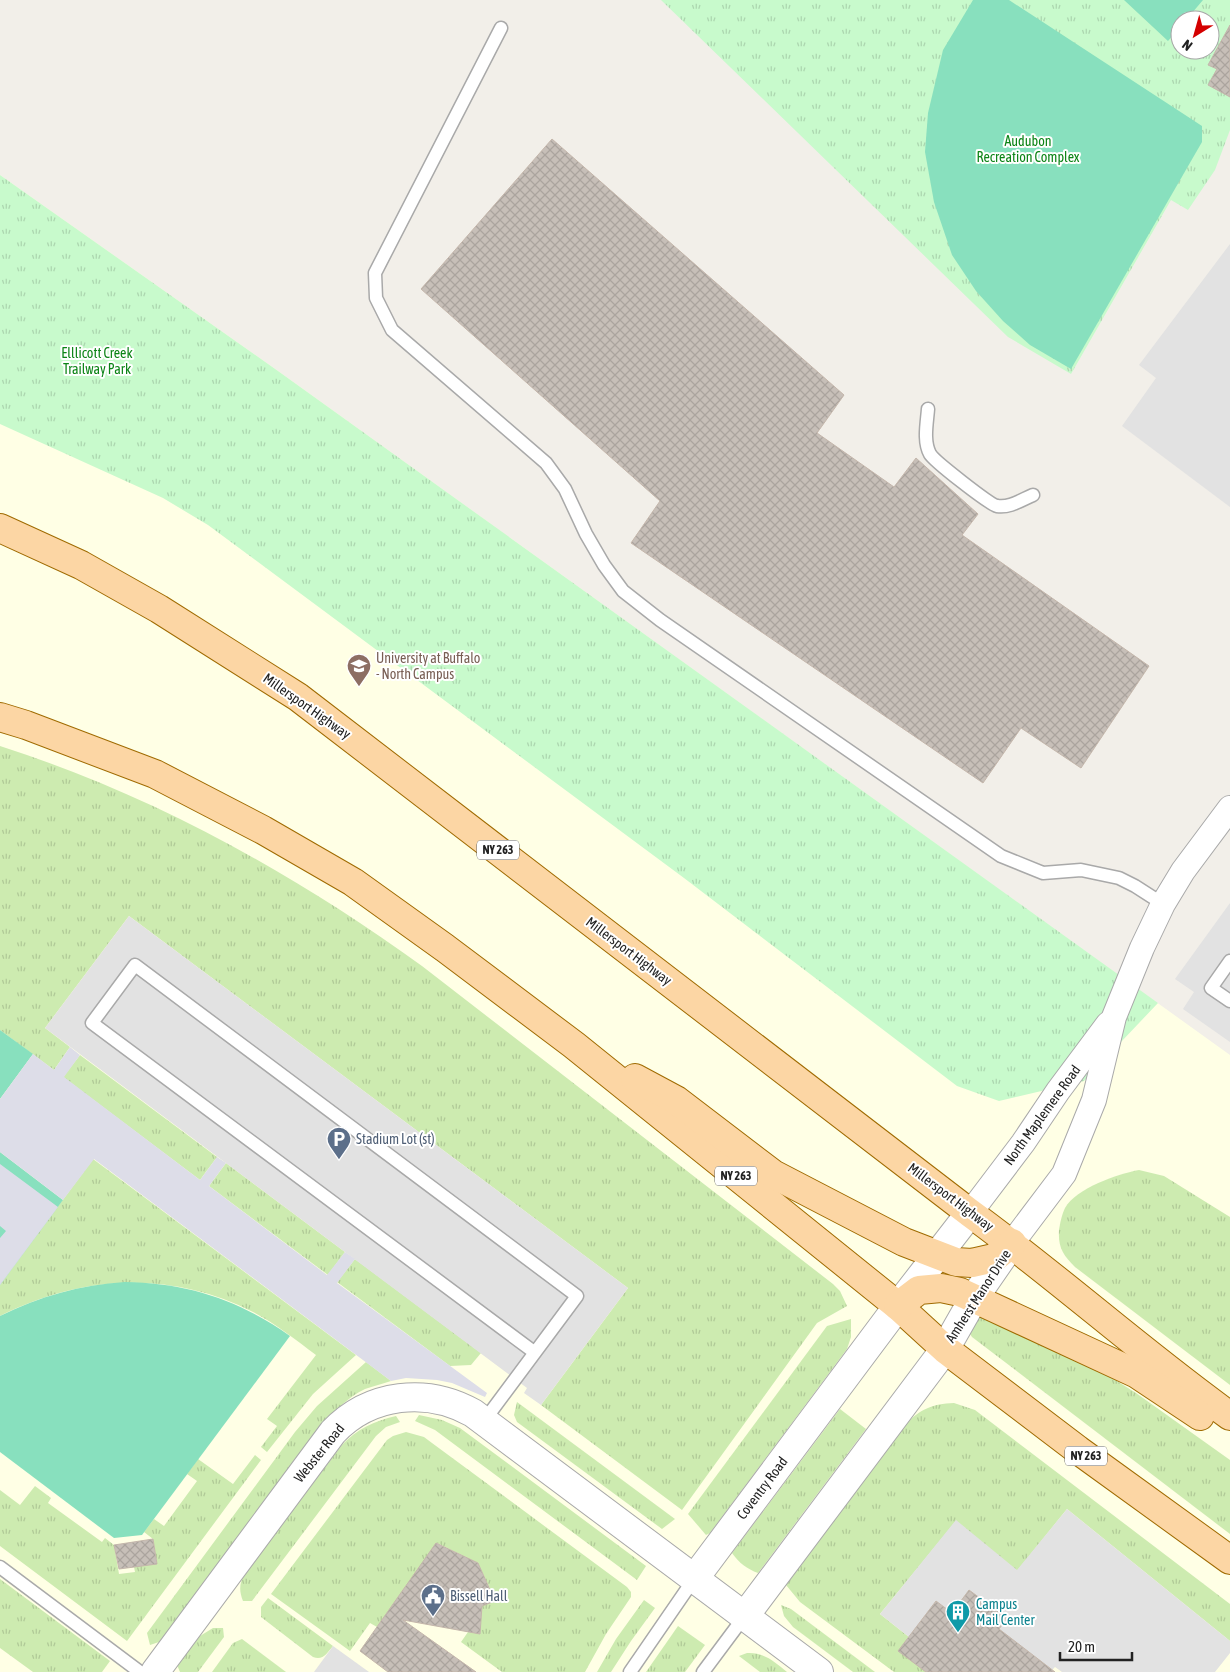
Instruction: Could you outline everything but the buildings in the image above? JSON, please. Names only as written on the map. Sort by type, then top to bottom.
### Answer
[{"type":"main road","name":"Millersport Highway","points":[[0,528],[81,565],[159,609],[298,697],[970,1213],[1012,1243],[1186,1385],[1230,1416]]},
{"type":"main road","name":"NY 263","points":[[0,717],[155,774],[263,830],[353,882],[574,1045],[898,1306],[944,1348],[1078,1450],[1230,1560]]},
{"type":"main road","points":[[574,1045],[676,1100],[773,1174],[904,1242],[956,1262],[972,1262],[994,1258],[1012,1243]]},
{"type":"main road","points":[[898,1306],[920,1290],[942,1288],[960,1292],[1137,1374],[1202,1417],[1230,1432]]},
{"type":"street","name":"North Maplemere Road","points":[[1012,1243],[1064,1174],[1094,1100],[1114,1017],[1142,948],[1163,904],[1183,872],[1230,808]]},
{"type":"street","name":"North Maplemere Road","points":[[970,1213],[1023,1143],[1058,1090],[1114,1017]]},
{"type":"street","points":[[898,1306],[970,1213]]},
{"type":"street","name":"Amherst Manor Drive","points":[[944,1348],[974,1298],[1012,1243]]},
{"type":"street","name":"Coventry Road","points":[[694,1579],[898,1306]]},
{"type":"street","points":[[744,1617],[944,1348]]},
{"type":"street","name":"Webster Road","points":[[154,1672],[325,1442],[343,1422],[356,1412],[390,1399],[426,1397],[446,1401],[463,1408],[484,1421],[819,1672]]},
{"type":"lane","points":[[501,28],[375,273],[376,298],[392,330],[546,463],[565,489],[586,534],[604,565],[623,591],[660,620],[1001,856],[1043,873],[1081,870],[1119,878],[1163,904]]},
{"type":"lane","points":[[928,409],[926,438],[930,455],[984,500],[996,506],[1010,506],[1033,495]]},
{"type":"lane","points":[[1230,962],[1211,988],[1230,1001]]},
{"type":"lane","points":[[484,1421],[577,1296],[135,965],[92,1023],[534,1352]]},
{"type":"lane","points":[[0,1567],[140,1672]]},
{"type":"lane","name":"Coventry Road","points":[[630,1672],[694,1579]]},
{"type":"lane","points":[[703,1672],[744,1617]]},
{"type":"shaded area","name":"University at Buffalo - North Campus","points":[[0,175],[278,371],[1230,1055],[1230,1672],[0,1672]]},
{"type":"shaded area","points":[[1230,244],[1230,507],[1122,426],[1156,378],[1139,365]]},
{"type":"shaded area","points":[[1230,903],[1230,1042],[1183,1009],[1194,992],[1175,979]]},
{"type":"shaded area","name":"Stadium Lot (st)","points":[[129,916],[628,1288],[541,1405],[524,1393],[527,1388],[45,1028]]},
{"type":"shaded area","points":[[70,1047],[80,1055],[64,1077],[200,1180],[217,1157],[226,1163],[209,1186],[327,1275],[345,1252],[355,1259],[337,1283],[487,1393],[485,1397],[452,1383],[437,1380],[406,1378],[391,1381],[94,1159],[63,1200],[0,1152],[0,1099],[33,1054],[54,1070]]},
{"type":"shaded area","points":[[0,1164],[58,1207],[0,1285],[0,1238],[6,1231],[0,1226]]},
{"type":"shaded area","points":[[1067,1509],[1230,1641],[1230,1653],[1215,1672],[1062,1672],[1055,1667],[1052,1670],[999,1629],[1007,1618],[969,1590],[952,1613],[936,1601],[909,1637],[880,1614],[956,1520],[1017,1570]]},
{"type":"shaded area","points":[[333,1646],[369,1672],[314,1672]]},
{"type":"green space","name":"Audubon Recreation Complex","points":[[661,0],[1230,0],[1230,130],[1215,170],[1188,210],[1171,200],[1071,374],[1008,337]]},
{"type":"green space","points":[[973,0],[1009,0],[1202,126],[1202,142],[1071,369],[1030,345],[1003,321],[976,291],[952,255],[934,202],[925,152],[928,113],[943,50]]},
{"type":"green space","points":[[1124,0],[1203,0],[1194,10],[1170,10],[1170,39],[1168,41]]},
{"type":"green space","name":"Elllicott Creek Trailway Park","points":[[0,175],[278,371],[1158,1003],[1084,1081],[999,1101],[957,1086],[684,878],[208,525],[163,498],[0,424]]},
{"type":"green space","points":[[0,746],[112,788],[167,813],[272,868],[323,899],[422,966],[840,1291],[847,1306],[817,1323],[682,1510],[541,1405],[628,1288],[129,916],[45,1028],[70,1047],[54,1070],[0,1030]]},
{"type":"green space","points":[[0,1030],[33,1054],[0,1099]]},
{"type":"green space","points":[[80,1055],[217,1157],[200,1180],[63,1077]]},
{"type":"green space","points":[[0,1152],[63,1200],[0,1285]]},
{"type":"green space","points":[[93,1159],[356,1355],[313,1394],[267,1452],[261,1447],[277,1426],[267,1419],[316,1355],[278,1327],[253,1312],[222,1298],[190,1289],[158,1284],[126,1283],[62,1292],[31,1302],[0,1316],[0,1285]]},
{"type":"green space","points":[[226,1163],[345,1252],[328,1275],[209,1186]]},
{"type":"green space","points":[[1139,1170],[1164,1176],[1230,1217],[1230,1385],[1075,1267],[1062,1251],[1059,1242],[1059,1227],[1064,1210],[1070,1201],[1078,1194],[1098,1183]]},
{"type":"green space","points":[[355,1259],[481,1353],[471,1365],[450,1366],[337,1282]]},
{"type":"green space","points":[[125,1282],[170,1286],[212,1296],[252,1313],[290,1336],[142,1535],[114,1538],[0,1452],[0,1316],[45,1297],[92,1286]]},
{"type":"green space","points":[[981,1312],[1085,1361],[1136,1393],[1230,1460],[1230,1534],[972,1337],[966,1328]]},
{"type":"green space","points":[[851,1319],[851,1337],[847,1349],[710,1533],[706,1535],[688,1514],[827,1326]]},
{"type":"green space","points":[[366,1362],[391,1381],[359,1392],[322,1424],[159,1642],[150,1645],[147,1633],[295,1432],[317,1406]]},
{"type":"green space","points":[[517,1402],[675,1519],[662,1529],[517,1422],[514,1415]]},
{"type":"green space","points":[[954,1403],[975,1410],[1230,1604],[1230,1641],[1067,1509],[1017,1571],[956,1521],[880,1614],[909,1637],[899,1651],[926,1672],[894,1672],[800,1602],[786,1585],[905,1425],[927,1408]]},
{"type":"green space","points":[[840,1409],[866,1429],[758,1573],[750,1570],[740,1563],[732,1553]]},
{"type":"green space","points":[[419,1415],[442,1420],[460,1428],[646,1566],[637,1580],[435,1430],[415,1421]]},
{"type":"green space","points":[[396,1416],[400,1422],[386,1427],[376,1436],[252,1601],[243,1601],[240,1587],[245,1574],[341,1446],[366,1426]]},
{"type":"green space","points":[[406,1432],[424,1437],[627,1587],[631,1592],[631,1597],[606,1634],[585,1672],[502,1672],[461,1642],[468,1632],[480,1633],[482,1606],[495,1600],[478,1563],[437,1543],[377,1627],[370,1623],[350,1651],[271,1594],[387,1440]]},
{"type":"green space","points":[[255,1455],[261,1460],[127,1641],[0,1546],[0,1490],[20,1505],[35,1486],[51,1498],[48,1503],[102,1542],[105,1538],[114,1545],[119,1574],[135,1572],[134,1567],[157,1563],[153,1539],[144,1532],[154,1519],[164,1526],[197,1481],[187,1474],[198,1459],[233,1484]]},
{"type":"green space","points":[[0,1579],[110,1661],[102,1672],[33,1672],[0,1648]]},
{"type":"green space","points":[[268,1598],[333,1646],[327,1654],[319,1658],[313,1657],[261,1617],[261,1607]]},
{"type":"green space","points":[[644,1600],[655,1608],[611,1672],[597,1672],[616,1639]]},
{"type":"green space","points":[[781,1605],[791,1609],[875,1672],[853,1672],[793,1627],[784,1616]]},
{"type":"green space","points":[[678,1626],[705,1645],[685,1672],[646,1672]]},
{"type":"green space","points":[[213,1628],[223,1628],[224,1637],[198,1672],[180,1672],[177,1665],[200,1636]]},
{"type":"green space","points":[[242,1639],[286,1672],[212,1672],[233,1643]]},
{"type":"green space","points":[[747,1653],[764,1656],[774,1661],[787,1672],[760,1672],[739,1656]]},
{"type":"place","name":"University at Buffalo - North Campus","points":[[359,687]]},
{"type":"place","name":"Stadium Lot (st)","points":[[339,1160]]},
{"type":"place","name":"Bissell Hall","points":[[433,1617]]},
{"type":"place","name":"Campus Mail Center","points":[[958,1633]]}]
